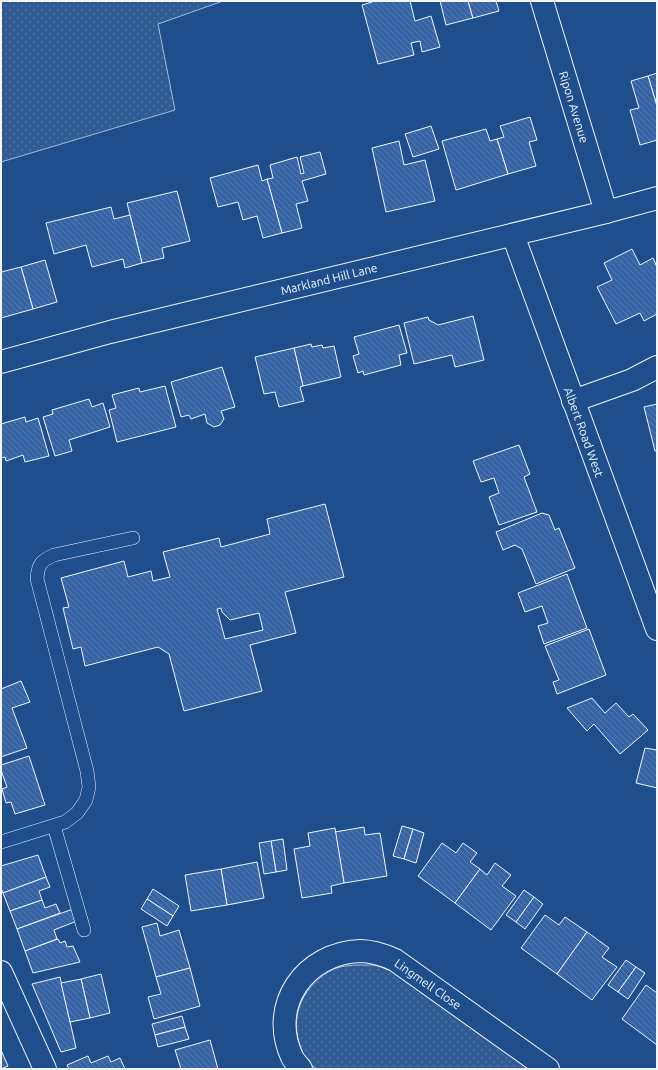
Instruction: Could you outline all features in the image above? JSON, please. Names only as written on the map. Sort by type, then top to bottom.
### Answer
[{"type":"street","name":"Ripon Avenue","points":[[542,1],[606,212]]},
{"type":"street","name":"Markland Hill Lane","points":[[1,362],[110,332],[606,212],[657,198]]},
{"type":"street","name":"Albert Road West","points":[[513,234],[657,630]]},
{"type":"street","points":[[573,401],[632,380],[657,367]]},
{"type":"street","name":"Lingmell Close","points":[[301,1069],[292,1058],[284,1026],[286,1008],[292,993],[301,978],[312,967],[326,959],[343,953],[361,951],[380,954],[395,960],[548,1069]]},
{"type":"street","points":[[1,975],[45,1069]]},
{"type":"lane","points":[[1,842],[65,822],[77,813],[86,800],[89,787],[87,771],[37,579],[38,568],[44,560],[54,555],[133,538]]},
{"type":"lane","points":[[54,826],[84,930]]},
{"type":"shaded area","points":[[1,1],[223,1],[158,24],[175,110],[1,162]]},
{"type":"shaded area","points":[[355,965],[374,965],[388,969],[530,1069],[317,1069],[306,1061],[297,1036],[296,1024],[301,1002],[314,983],[323,975],[336,968]]},
{"type":"building","points":[[375,1],[410,1],[415,21],[431,16],[440,47],[422,52],[420,41],[411,43],[414,55],[378,64],[362,5]]},
{"type":"building","points":[[440,1],[468,1],[473,18],[446,25]]},
{"type":"building","points":[[468,1],[496,1],[499,11],[473,18]]},
{"type":"building","points":[[657,73],[657,106],[648,76]]},
{"type":"building","points":[[648,76],[657,106],[657,140],[640,145],[630,110],[639,108],[631,81]]},
{"type":"building","points":[[530,117],[537,140],[529,142],[536,166],[508,174],[497,139],[504,137],[500,126]]},
{"type":"building","points":[[431,126],[439,149],[413,157],[405,134]]},
{"type":"building","points":[[486,129],[490,141],[497,139],[508,174],[456,190],[442,141]]},
{"type":"building","points":[[399,141],[404,165],[425,160],[435,201],[386,212],[372,148]]},
{"type":"building","points":[[320,152],[326,174],[302,181],[308,201],[296,204],[302,228],[282,233],[267,179],[273,178],[270,165],[297,157],[301,174],[304,173],[300,157]]},
{"type":"building","points":[[258,165],[262,181],[267,179],[282,233],[263,238],[257,216],[243,220],[238,202],[218,207],[210,178]]},
{"type":"building","points":[[177,191],[190,241],[162,248],[164,258],[142,263],[127,203]]},
{"type":"building","points":[[111,207],[114,219],[130,215],[142,263],[125,268],[123,259],[92,267],[86,245],[54,254],[46,223]]},
{"type":"building","points":[[632,249],[640,265],[653,258],[657,267],[657,314],[644,321],[640,313],[616,324],[597,287],[612,280],[604,263]]},
{"type":"building","points":[[45,260],[57,302],[33,309],[21,267]]},
{"type":"building","points":[[21,267],[33,309],[1,318],[1,272]]},
{"type":"building","points":[[473,316],[484,360],[455,367],[452,355],[414,364],[404,323],[428,317],[429,320],[438,325]]},
{"type":"building","points":[[399,325],[407,353],[399,355],[401,365],[364,375],[363,371],[358,373],[353,356],[359,354],[354,337]]},
{"type":"building","points":[[311,344],[312,347],[322,345],[323,348],[334,346],[341,377],[303,386],[294,348]]},
{"type":"building","points":[[294,348],[303,386],[300,387],[304,401],[279,407],[275,392],[264,394],[255,357]]},
{"type":"building","points":[[222,367],[235,407],[221,411],[224,419],[220,425],[214,427],[207,423],[205,414],[191,419],[189,415],[181,417],[171,382]]},
{"type":"building","points":[[165,386],[176,427],[117,442],[109,410],[116,408],[112,395],[139,388],[140,392]]},
{"type":"building","points":[[89,399],[92,407],[103,403],[110,427],[69,440],[72,451],[55,456],[43,417],[53,414],[52,410]]},
{"type":"building","points":[[657,404],[657,451],[655,451],[644,407]]},
{"type":"building","points":[[25,417],[26,422],[38,418],[49,456],[25,462],[23,455],[6,461],[5,457],[1,458],[1,424]]},
{"type":"building","points":[[519,445],[530,474],[524,477],[537,512],[499,525],[489,497],[499,493],[494,478],[481,482],[473,461]]},
{"type":"building","points":[[325,504],[344,577],[285,592],[296,633],[250,645],[262,691],[184,711],[169,654],[158,647],[85,666],[81,647],[73,649],[63,608],[69,607],[61,578],[124,561],[128,577],[151,571],[153,581],[170,577],[163,552],[219,538],[221,547],[270,534],[267,519]],"holes":[[[221,608],[222,612],[230,620],[259,613],[263,630],[225,639],[217,609]]]},
{"type":"building","points":[[542,513],[549,515],[555,530],[559,528],[575,568],[536,584],[522,549],[515,545],[503,550],[496,532]]},
{"type":"building","points":[[567,574],[587,628],[544,644],[538,626],[548,623],[542,606],[525,612],[518,593]]},
{"type":"building","points":[[589,629],[606,675],[557,694],[553,682],[559,680],[545,646]]},
{"type":"building","points":[[21,681],[30,702],[12,708],[27,748],[1,757],[1,689]]},
{"type":"building","points":[[592,698],[605,713],[616,703],[629,717],[633,714],[648,730],[620,754],[594,724],[587,731],[567,708]]},
{"type":"building","points":[[645,748],[657,750],[657,788],[636,783]]},
{"type":"building","points":[[29,756],[45,805],[15,814],[11,802],[6,803],[2,789],[7,787],[1,770],[1,765]]},
{"type":"building","points":[[402,826],[413,829],[404,859],[393,856]]},
{"type":"building","points":[[364,827],[365,835],[380,833],[387,876],[344,883],[335,832]]},
{"type":"building","points":[[335,828],[344,883],[331,886],[332,893],[302,898],[294,849],[310,846],[308,833]]},
{"type":"building","points":[[413,829],[424,833],[416,863],[404,859]]},
{"type":"building","points":[[283,839],[287,870],[276,872],[271,841]]},
{"type":"building","points":[[271,841],[276,872],[264,874],[259,843]]},
{"type":"building","points":[[442,843],[456,853],[463,843],[477,853],[470,862],[480,869],[455,903],[418,876]]},
{"type":"building","points":[[38,855],[46,877],[3,893],[1,888],[1,866]]},
{"type":"building","points":[[257,862],[264,898],[227,905],[221,869]]},
{"type":"building","points":[[495,863],[511,875],[502,886],[516,896],[491,930],[455,903],[480,869],[487,875]]},
{"type":"building","points":[[221,869],[227,905],[191,911],[185,875]]},
{"type":"building","points":[[46,877],[50,887],[39,891],[42,900],[10,911],[3,893]]},
{"type":"building","points":[[153,889],[179,906],[173,916],[147,899]]},
{"type":"building","points":[[524,890],[534,897],[516,922],[506,915]]},
{"type":"building","points":[[534,897],[543,904],[525,929],[516,922]]},
{"type":"building","points":[[147,899],[173,916],[167,926],[141,909]]},
{"type":"building","points":[[42,900],[45,908],[56,904],[60,913],[17,929],[10,911]]},
{"type":"building","points":[[73,909],[77,921],[54,930],[57,939],[25,951],[17,929]]},
{"type":"building","points":[[545,915],[559,925],[565,917],[587,932],[557,974],[521,948]]},
{"type":"building","points":[[157,923],[160,936],[179,930],[190,968],[156,977],[142,927]]},
{"type":"building","points":[[587,932],[609,948],[602,957],[617,967],[592,1000],[557,974]]},
{"type":"building","points":[[58,939],[60,943],[65,941],[67,947],[73,946],[80,962],[33,973],[25,951]]},
{"type":"building","points":[[626,960],[636,967],[618,992],[608,985]]},
{"type":"building","points":[[636,967],[645,973],[628,999],[618,992]]},
{"type":"building","points":[[190,968],[200,1006],[154,1019],[148,997],[161,994],[156,977]]},
{"type":"building","points":[[101,974],[110,1013],[90,1018],[81,979]]},
{"type":"building","points":[[60,977],[76,1048],[61,1052],[32,984]]},
{"type":"building","points":[[81,979],[90,1018],[70,1022],[61,983]]},
{"type":"building","points":[[646,985],[657,993],[657,1045],[622,1019]]},
{"type":"building","points":[[182,1016],[185,1027],[155,1035],[152,1024]]},
{"type":"building","points":[[185,1027],[189,1039],[158,1047],[155,1035]]},
{"type":"building","points":[[210,1040],[218,1069],[181,1069],[175,1050]]},
{"type":"building","points":[[1,1050],[8,1066],[1,1069]]},
{"type":"building","points":[[88,1056],[91,1063],[108,1056],[111,1062],[120,1058],[125,1069],[69,1069],[67,1065]]}]
